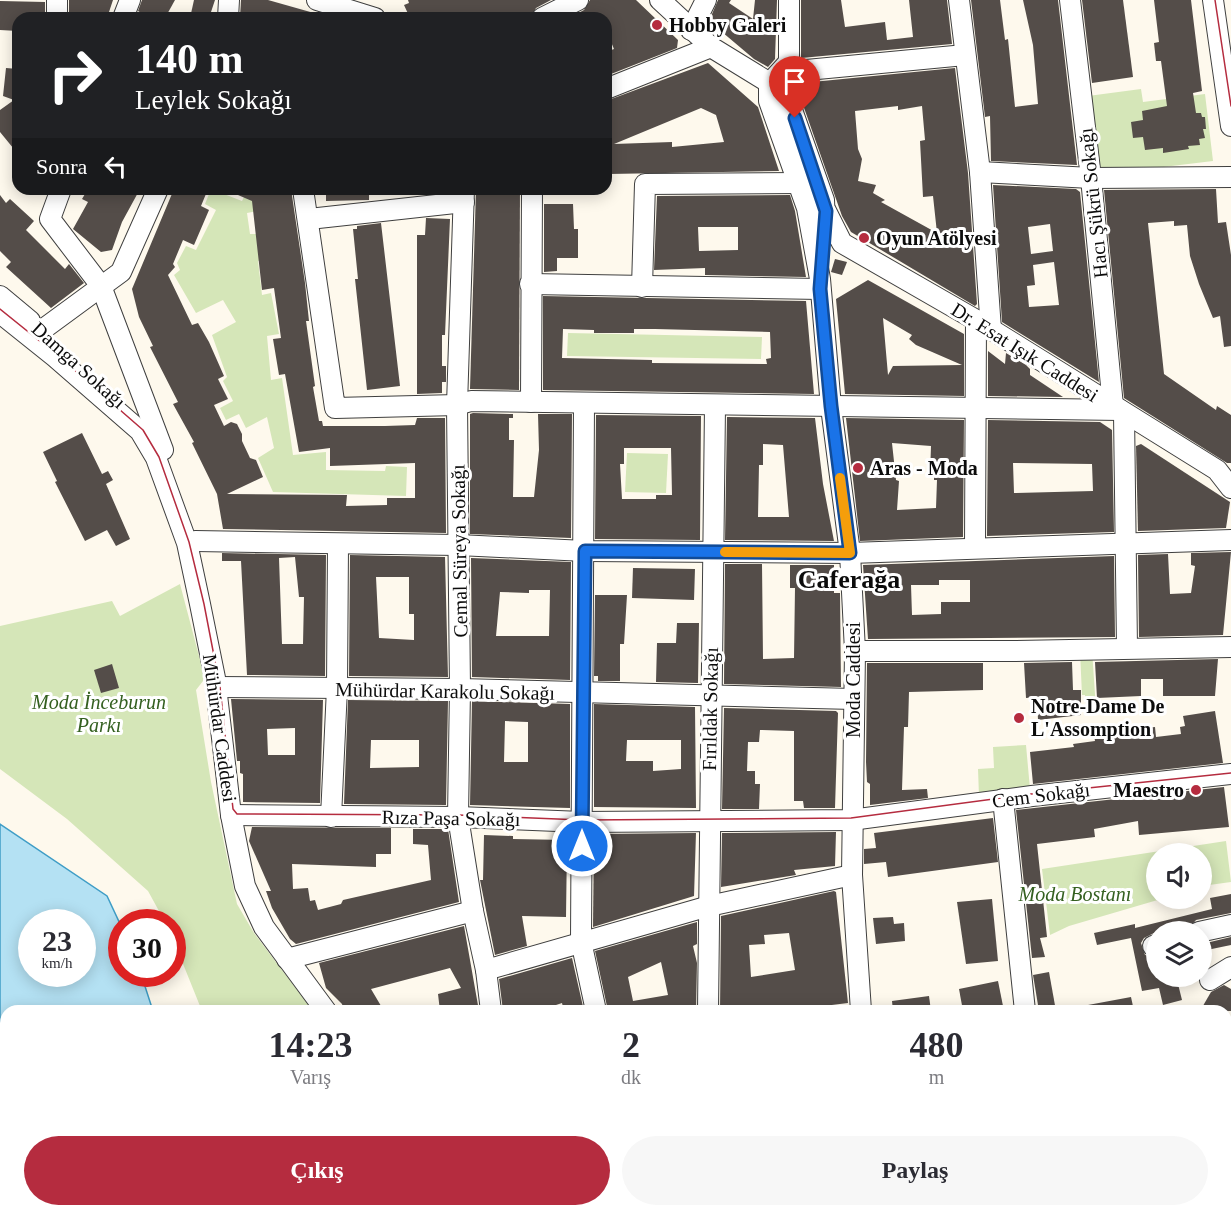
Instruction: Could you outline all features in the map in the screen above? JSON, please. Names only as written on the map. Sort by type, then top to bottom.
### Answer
[{"type":"street","points":[[317,0],[356,12]]},
{"type":"street","points":[[554,12],[578,0]]},
{"type":"street","points":[[660,0],[711,46],[778,89],[793,66],[789,0]]},
{"type":"street","points":[[691,30],[706,0]]},
{"type":"street","points":[[959,0],[980,172],[983,325],[975,410],[975,547]]},
{"type":"street","name":"Hacı Şükrü Sokağı","points":[[1070,0],[1119,410],[1126,543],[1128,648]]},
{"type":"street","points":[[1213,0],[1228,82],[1231,126]]},
{"type":"street","points":[[612,87],[711,46]]},
{"type":"street","points":[[793,66],[965,55]]},
{"type":"street","name":"Moda Caddesi","points":[[778,89],[769,101],[807,208],[820,284],[831,406],[850,553],[855,651],[852,875],[861,1005]]},
{"type":"street","name":"Moda Caddesi","points":[[778,89],[826,211],[820,284]]},
{"type":"street","points":[[980,172],[1091,178],[1231,177]]},
{"type":"street","points":[[642,287],[645,184],[800,183]]},
{"type":"street","points":[[59,195],[50,219],[101,286],[148,434]]},
{"type":"street","points":[[42,330],[121,272],[155,195]]},
{"type":"street","points":[[304,195],[335,408],[457,405],[471,401],[975,410],[1119,410]]},
{"type":"street","points":[[531,402],[532,195]]},
{"type":"street","points":[[309,219],[464,196]]},
{"type":"street","name":"Cemal Süreya Sokağı","points":[[464,196],[457,405],[460,689],[458,817],[490,1005]]},
{"type":"street","name":"Dr. Esat Işık Caddesi","points":[[826,211],[842,243],[983,325],[1227,477]]},
{"type":"street","points":[[530,284],[642,287],[820,284]]},
{"type":"street","name":"Damga Sokağı","points":[[0,296],[42,330],[148,434]]},
{"type":"street","name":"Damga Sokağı","points":[[0,313],[148,434]]},
{"type":"street","points":[[584,404],[585,551],[581,941],[595,1005]]},
{"type":"street","name":"Fırıldak Sokağı","points":[[708,1005],[714,406]]},
{"type":"street","name":"Mühürdar Caddesi","points":[[148,434],[195,541],[210,602],[221,687],[231,815],[249,900],[264,927],[322,1005]]},
{"type":"street","name":"Mühürdar Caddesi","points":[[148,434],[187,543],[221,687]]},
{"type":"street","points":[[195,541],[338,545],[458,545],[585,551],[850,553],[1231,540]]},
{"type":"street","points":[[331,817],[337,688],[338,545]]},
{"type":"street","points":[[1231,637],[1231,666]]},
{"type":"street","points":[[855,651],[1231,647]]},
{"type":"street","name":"Mühürdar Karakolu Sokağı","points":[[221,687],[460,689],[582,694],[854,699]]},
{"type":"street","name":"Cem Sokağı","points":[[851,820],[1231,774]]},
{"type":"street","points":[[1003,800],[1024,1005]]},
{"type":"street","name":"Rıza Paşa Sokağı","points":[[231,815],[458,817],[582,822],[851,820]]},
{"type":"street","points":[[486,970],[709,906],[852,875]]},
{"type":"street","points":[[287,959],[473,911]]},
{"type":"street","points":[[1212,929],[1231,925]]},
{"type":"street","points":[[1212,979],[1231,967]]},
{"type":"green space","points":[[1141,89],[1143,102],[1205,94],[1213,161],[1097,175],[1088,96]]},
{"type":"green space","points":[[209,195],[226,195],[242,201],[245,195],[250,195],[257,211],[247,213],[250,234],[261,234],[264,260],[258,261],[262,295],[271,293],[279,334],[267,336],[271,380],[282,378],[293,455],[326,452],[326,470],[385,471],[386,466],[407,467],[406,496],[273,492],[258,458],[274,448],[267,417],[246,428],[239,414],[226,420],[220,408],[233,401],[223,381],[227,377],[212,335],[236,322],[223,300],[196,313],[174,275],[180,270],[177,263],[186,246],[196,250],[216,210],[205,204]]},
{"type":"green space","points":[[568,333],[762,337],[761,359],[567,356]]},
{"type":"green space","points":[[627,453],[668,454],[666,493],[625,492]]},
{"type":"green space","name":"Moda İnceburun Parkı","points":[[180,584],[204,675],[203,681],[196,690],[211,782],[237,904],[254,933],[308,1005],[200,1005],[186,971],[186,909],[158,909],[148,891],[67,819],[0,769],[0,626],[112,601],[120,616]]},
{"type":"green space","points":[[1092,650],[1096,709],[1086,710],[1085,695],[1082,695],[1080,651]]},
{"type":"green space","points":[[1026,745],[1030,789],[979,796],[978,769],[994,768],[993,747]]},
{"type":"green space","name":"Moda Bostanı","points":[[1226,841],[1231,882],[1212,885],[1212,843]]},
{"type":"green space","name":"Moda Bostanı","points":[[1146,853],[1146,903],[1069,926],[1050,935],[1042,869]]},
{"type":"water","points":[[0,824],[107,896],[113,909],[108,909],[108,987],[145,987],[151,1005],[0,1005]]},
{"type":"building","points":[[69,0],[113,0],[109,12],[69,12]]},
{"type":"building","points":[[142,0],[175,0],[168,12],[138,11]]},
{"type":"building","points":[[194,0],[215,0],[211,12],[191,12]]},
{"type":"building","points":[[241,0],[268,0],[310,12],[240,12]]},
{"type":"building","points":[[408,0],[551,0],[536,8],[534,12],[407,12],[404,5],[409,3]]},
{"type":"building","points":[[590,0],[636,0],[678,40],[677,48],[612,74],[612,50],[614,49],[612,12],[580,12]]},
{"type":"building","points":[[718,0],[731,0],[729,3],[753,19],[755,0],[777,0],[775,59],[768,67],[754,59],[709,21]]},
{"type":"building","points":[[801,0],[841,0],[845,27],[885,22],[887,40],[913,37],[909,0],[947,0],[952,44],[801,58]]},
{"type":"building","points":[[971,0],[1000,0],[1005,40],[1008,39],[1015,107],[1038,104],[1033,45],[1023,0],[1058,0],[1077,165],[991,161],[990,116],[985,117]]},
{"type":"building","points":[[1082,0],[1123,0],[1133,77],[1092,83]]},
{"type":"building","points":[[1154,0],[1191,0],[1202,91],[1193,93],[1196,113],[1201,113],[1202,117],[1205,117],[1206,129],[1203,129],[1205,138],[1199,139],[1200,145],[1163,153],[1163,148],[1145,150],[1143,137],[1133,138],[1131,122],[1143,120],[1142,111],[1167,106],[1161,61],[1156,61],[1154,43],[1159,42]]},
{"type":"building","points":[[0,1],[45,2],[45,12],[12,12],[12,31],[0,30]]},
{"type":"building","points":[[708,63],[758,107],[779,171],[612,174],[612,99]],"holes":[[[701,108],[716,115],[724,142],[672,147],[672,142],[614,144]]]},
{"type":"building","points":[[6,68],[12,68],[12,99],[3,96]]},
{"type":"building","points":[[955,68],[968,173],[977,304],[975,306],[851,232],[842,216],[802,102],[802,83]],"holes":[[[898,106],[898,110],[922,106],[925,140],[920,141],[923,197],[933,196],[937,233],[881,202],[885,200],[873,193],[876,185],[858,181],[862,159],[858,149],[855,111]]]},
{"type":"building","points":[[12,101],[12,147],[0,132],[0,110]]},
{"type":"building","points":[[993,185],[1076,189],[1080,192],[1099,382],[1002,322]],"holes":[[[1050,224],[1053,251],[1031,254],[1028,227]],[[1054,262],[1059,305],[1029,307],[1027,286],[1035,285],[1033,265]]]},
{"type":"building","points":[[1216,189],[1218,223],[1226,222],[1231,255],[1231,346],[1224,347],[1220,316],[1213,318],[1199,284],[1190,256],[1187,225],[1174,226],[1174,221],[1148,223],[1164,374],[1216,410],[1217,406],[1231,415],[1231,463],[1227,463],[1124,398],[1104,190]]},
{"type":"building","points":[[0,195],[6,203],[10,199],[34,221],[26,230],[65,269],[69,264],[84,283],[51,308],[6,267],[11,262],[0,251]]},
{"type":"building","points":[[84,195],[137,195],[122,222],[112,250],[101,252],[73,229],[88,202],[82,199]]},
{"type":"building","points":[[171,195],[206,195],[201,206],[209,210],[194,245],[183,240],[173,264],[175,267],[168,275],[192,325],[198,323],[209,342],[224,376],[218,379],[228,399],[214,405],[224,426],[231,422],[237,424],[250,458],[256,460],[263,477],[227,494],[347,495],[346,506],[387,505],[387,498],[415,498],[415,463],[330,466],[330,448],[299,452],[285,374],[279,375],[273,339],[281,338],[274,288],[262,290],[252,201],[238,195],[292,195],[305,283],[309,321],[306,321],[319,421],[322,421],[323,426],[385,426],[415,425],[417,418],[445,418],[446,533],[223,529],[217,494],[192,443],[194,442],[173,404],[178,402],[150,347],[153,346],[139,317],[132,289]]},
{"type":"building","points":[[326,195],[369,195],[369,200],[326,201]]},
{"type":"building","points":[[476,195],[520,195],[519,390],[470,389]]},
{"type":"building","points":[[790,195],[795,211],[806,277],[705,275],[705,268],[654,270],[657,196]],"holes":[[[698,227],[738,227],[738,250],[699,251]]]},
{"type":"building","points":[[544,204],[573,204],[574,229],[578,229],[578,258],[557,258],[557,271],[544,272]]},
{"type":"building","points":[[426,218],[450,219],[445,335],[442,335],[442,366],[446,366],[446,382],[442,382],[442,393],[417,394],[417,235],[425,235]]},
{"type":"building","points":[[381,223],[400,386],[367,390],[355,279],[358,279],[353,229],[357,229],[357,226]]},
{"type":"building","points":[[835,259],[847,262],[842,275],[831,272]]},
{"type":"building","points":[[868,280],[964,334],[964,396],[845,394],[836,299]],"holes":[[[883,318],[912,335],[909,339],[916,345],[962,365],[893,366],[888,375]]]},
{"type":"building","points":[[543,296],[806,301],[814,394],[543,390]],"holes":[[[563,329],[594,330],[594,333],[634,333],[634,329],[770,332],[771,358],[766,359],[767,364],[652,363],[652,360],[562,358]]]},
{"type":"building","points":[[988,351],[1005,364],[1006,353],[1026,365],[1030,369],[1030,375],[1063,397],[988,396]]},
{"type":"building","points":[[470,414],[513,414],[513,418],[509,418],[509,440],[514,440],[513,497],[534,497],[539,450],[538,414],[572,414],[571,538],[470,534]]},
{"type":"building","points":[[596,415],[701,416],[700,540],[595,539]],"holes":[[[624,448],[671,448],[672,495],[656,495],[656,499],[622,499],[620,464],[624,464]]]},
{"type":"building","points":[[727,417],[815,418],[823,484],[834,541],[725,540]],"holes":[[[763,444],[783,445],[789,517],[758,517],[759,465],[763,465]]]},
{"type":"building","points":[[846,418],[964,420],[963,537],[860,541]],"holes":[[[892,443],[931,446],[930,475],[934,475],[934,480],[937,480],[936,508],[897,510],[899,481],[896,480]]]},
{"type":"building","points":[[988,420],[1100,422],[1112,430],[1114,532],[987,536]],"holes":[[[1013,463],[1092,464],[1093,491],[1014,493]]]},
{"type":"building","points":[[82,433],[102,474],[108,471],[113,480],[106,484],[130,539],[116,546],[107,530],[85,541],[55,482],[57,481],[43,452]]},
{"type":"building","points":[[1141,444],[1230,502],[1226,528],[1138,531],[1136,446]]},
{"type":"building","points":[[1231,552],[1223,635],[1139,637],[1138,555],[1168,554],[1170,594],[1191,593],[1195,566],[1191,565],[1191,553]]},
{"type":"building","points":[[222,553],[326,555],[325,676],[247,675],[241,561],[222,561]],"holes":[[[295,557],[299,597],[304,597],[303,644],[282,644],[279,558]]]},
{"type":"building","points":[[350,555],[445,557],[448,677],[349,676]],"holes":[[[376,577],[409,577],[409,614],[414,614],[414,640],[379,638]]]},
{"type":"building","points":[[1114,556],[1115,637],[868,639],[863,565]],"holes":[[[939,580],[970,580],[970,602],[941,602],[941,614],[912,615],[911,585],[939,585]]]},
{"type":"building","points":[[471,558],[571,562],[570,680],[472,677]],"holes":[[[529,590],[550,590],[549,636],[496,636],[500,592],[529,593]]]},
{"type":"building","points":[[725,564],[762,564],[763,659],[794,658],[795,588],[790,588],[790,565],[834,565],[834,593],[840,593],[841,687],[724,684]]},
{"type":"building","points":[[633,568],[695,569],[694,600],[632,598]]},
{"type":"building","points":[[595,595],[627,595],[624,644],[620,644],[620,681],[598,681],[598,676],[594,676]]},
{"type":"building","points":[[677,623],[699,623],[698,683],[656,682],[657,643],[676,643]]},
{"type":"building","points":[[1218,659],[1215,696],[1163,696],[1163,679],[1141,679],[1141,696],[1097,698],[1095,662]]},
{"type":"building","points":[[1072,662],[1073,690],[1081,690],[1081,715],[1038,720],[1037,697],[1026,698],[1024,663]]},
{"type":"building","points":[[867,663],[983,663],[983,690],[909,692],[908,727],[904,727],[902,790],[927,789],[928,798],[870,805],[870,784],[867,782],[866,762]]},
{"type":"building","points":[[112,664],[119,688],[101,693],[94,670]]},
{"type":"building","points":[[231,699],[323,700],[320,803],[243,802],[243,774],[240,773],[240,761],[237,761]],"holes":[[[295,728],[295,755],[268,755],[267,729]]]},
{"type":"building","points":[[348,700],[448,701],[446,805],[344,804]],"holes":[[[371,740],[419,740],[419,767],[370,768]]]},
{"type":"building","points":[[472,701],[570,704],[570,808],[470,805]],"holes":[[[505,721],[528,722],[528,762],[504,762]]]},
{"type":"building","points":[[594,704],[695,707],[696,808],[594,807]],"holes":[[[627,740],[681,740],[681,769],[653,771],[653,761],[626,761]]]},
{"type":"building","points":[[724,708],[836,711],[838,713],[835,808],[804,808],[803,801],[794,801],[794,731],[760,730],[759,742],[748,742],[747,771],[755,771],[755,784],[760,784],[759,809],[722,809]]},
{"type":"building","points":[[1215,711],[1223,763],[1033,784],[1030,752],[1074,747],[1073,744],[1095,741],[1094,735],[1116,731],[1155,727],[1156,737],[1181,734],[1180,727],[1185,726],[1183,716]]},
{"type":"building","points":[[1224,787],[1229,827],[1139,835],[1138,821],[1094,829],[1095,837],[1037,844],[1047,937],[1040,938],[1045,957],[1032,958],[1016,810]]},
{"type":"building","points":[[993,818],[998,862],[888,877],[886,862],[864,864],[864,849],[876,848],[874,833]]},
{"type":"building","points":[[252,827],[391,828],[391,854],[376,854],[376,867],[292,864],[293,889],[308,888],[310,901],[315,900],[318,910],[341,904],[343,900],[431,880],[428,845],[413,844],[413,829],[448,829],[459,902],[296,944],[290,939],[272,908],[266,891],[271,891],[249,841]]},
{"type":"building","points":[[836,832],[835,866],[794,870],[796,875],[721,887],[722,833]]},
{"type":"building","points":[[696,833],[694,896],[593,927],[594,834]]},
{"type":"building","points":[[484,835],[513,836],[513,839],[566,840],[567,843],[566,917],[522,916],[527,946],[495,955],[480,880],[483,880]]},
{"type":"building","points":[[836,892],[848,1003],[720,1005],[721,916]],"holes":[[[789,933],[795,970],[751,977],[749,945],[765,944],[764,935]]]},
{"type":"building","points":[[1231,894],[1231,913],[1195,921],[1163,921],[1212,909],[1212,898]]},
{"type":"building","points":[[992,899],[998,961],[966,964],[957,902]]},
{"type":"building","points":[[893,917],[894,924],[904,923],[905,941],[876,944],[873,918]]},
{"type":"building","points":[[697,922],[697,944],[693,946],[697,963],[696,1005],[607,1005],[595,951]],"holes":[[[661,962],[668,995],[633,1001],[628,977]]]},
{"type":"building","points":[[1135,924],[1135,928],[1146,925],[1146,937],[1141,943],[1146,955],[1146,987],[1179,987],[1182,1000],[1163,1005],[1159,988],[1142,991],[1131,938],[1097,945],[1094,933]]},
{"type":"building","points":[[464,926],[478,1005],[439,1005],[438,994],[461,988],[450,968],[371,989],[380,1005],[342,1005],[326,988],[319,963]]},
{"type":"building","points":[[1231,937],[1231,945],[1212,949],[1212,942]]},
{"type":"building","points":[[572,958],[583,1005],[562,1005],[562,1003],[502,1005],[499,979]]},
{"type":"building","points":[[1049,972],[1055,1005],[1038,1005],[1033,975]]},
{"type":"building","points":[[998,981],[1003,1005],[962,1005],[959,989]]},
{"type":"building","points":[[1224,985],[1231,989],[1231,1005],[1203,1005],[1211,992]]},
{"type":"building","points":[[929,996],[930,1005],[892,1005],[892,1001]]},
{"type":"building","points":[[1131,997],[1133,1005],[1088,1005]]},
{"type":"tram line","points":[[1215,0],[1231,106]]},
{"type":"tram line","points":[[0,309],[143,430],[159,457],[189,542],[204,604],[220,687],[233,809],[237,814],[458,815],[582,820],[851,818],[1031,794],[1231,773]]},
{"type":"slow traffic","points":[[725,552],[850,553],[840,478]]},
{"type":"place","name":"Hobby Galeri","points":[[657,25]]},
{"type":"place","name":"Oyun Atölyesi","points":[[864,238]]},
{"type":"place","name":"Aras - Moda","points":[[858,468]]},
{"type":"place","name":"Notre-Dame De L'Assomption","points":[[1019,718]]},
{"type":"place","name":"Maestro","points":[[1196,790]]},
{"type":"district","name":"Caferağa","points":[[849,579]]},
{"type":"route","points":[[582,846],[585,551],[850,553],[831,406],[819,279],[826,211],[795,118]]}]
